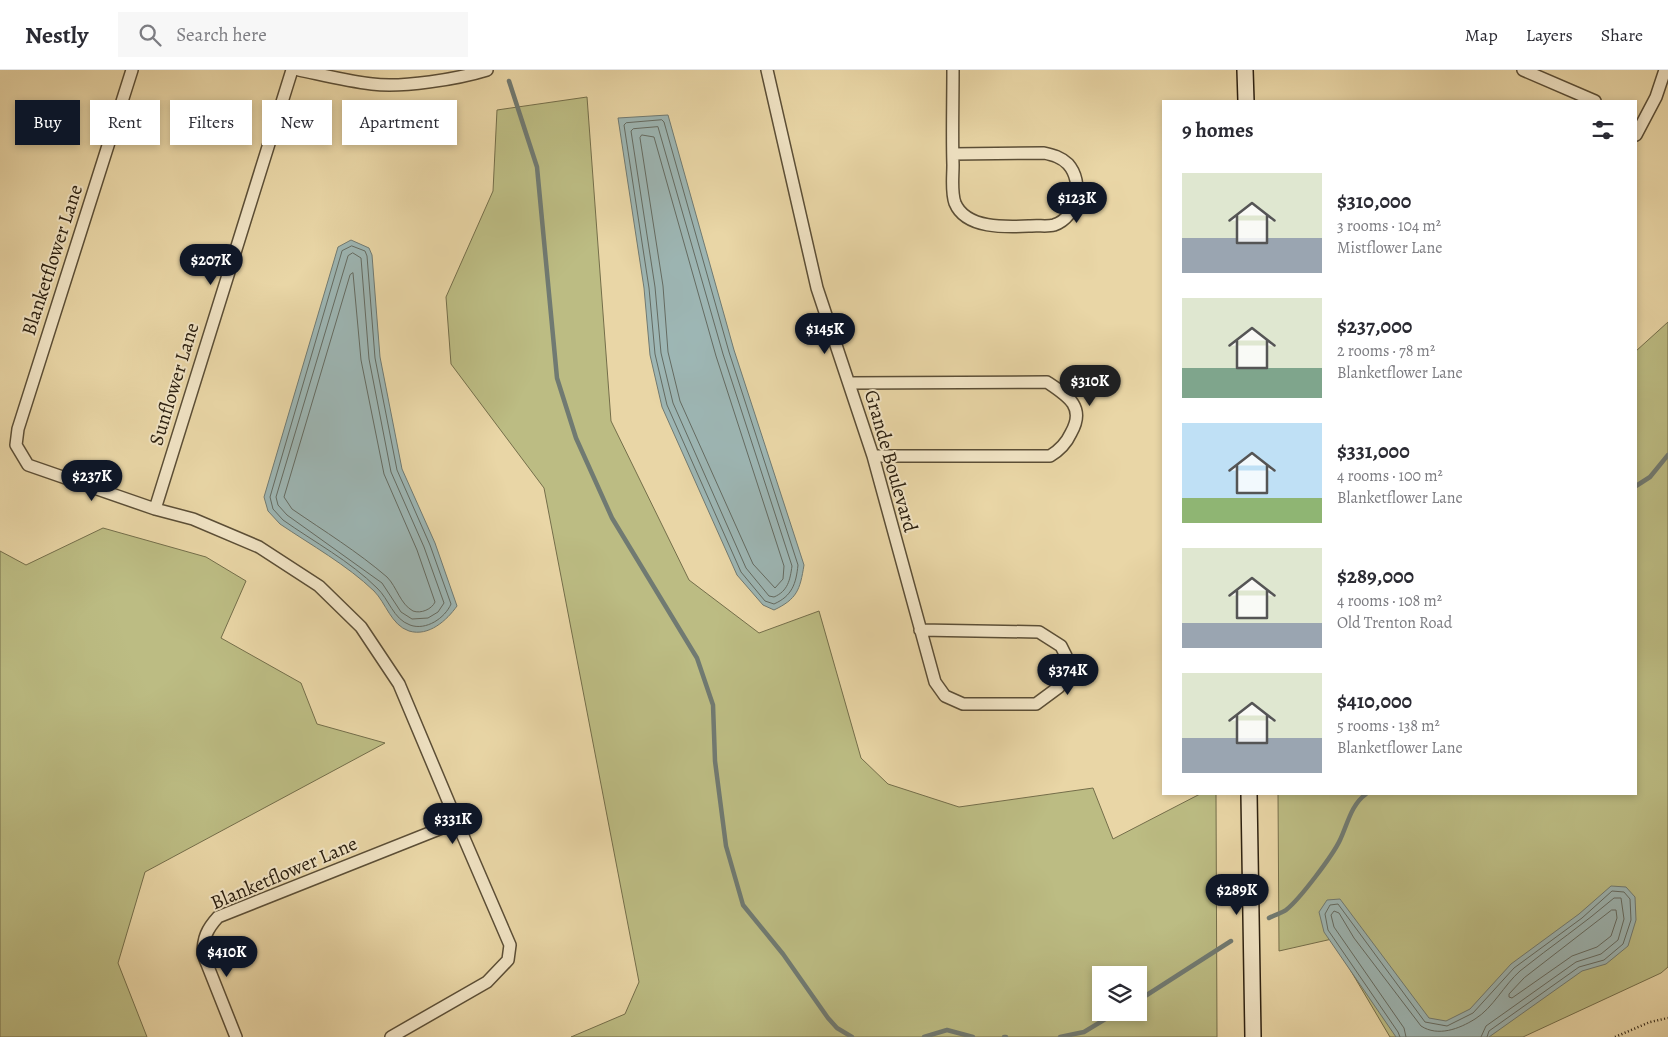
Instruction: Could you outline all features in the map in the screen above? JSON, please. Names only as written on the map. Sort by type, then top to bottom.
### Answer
[{"type":"main road","points":[[1246,70],[1246,100]]},
{"type":"main road","points":[[1249,795],[1253,1037]]},
{"type":"street","name":"Blanketflower Lane","points":[[132,70],[21,420],[16,445],[28,465],[155,509],[192,519],[259,547],[319,586],[361,627],[399,684],[510,945],[508,960],[487,982],[391,1037]]},
{"type":"street","name":"Sunflower Lane","points":[[155,509],[292,70]]},
{"type":"street","points":[[299,70],[373,84],[417,82],[472,75],[487,70]]},
{"type":"street","name":"Grande Boulevard","points":[[767,70],[817,288],[873,456],[920,630],[935,682],[945,696],[955,703],[1036,704],[1059,687],[1063,680],[1067,666],[1066,656],[1053,639],[1039,632],[920,630]]},
{"type":"street","points":[[952,154],[1044,153],[1057,156],[1068,165],[1075,176],[1076,196],[1073,209],[1054,225],[995,227],[976,220],[955,205],[952,154],[953,70]]},
{"type":"street","points":[[1523,70],[1593,100]]},
{"type":"street","points":[[1638,129],[1656,97],[1666,70]]},
{"type":"street","points":[[849,383],[1047,382],[1061,391],[1077,410],[1078,419],[1069,438],[1061,449],[1050,456],[873,456]]},
{"type":"street","name":"Blanketflower Lane","points":[[236,1037],[203,954],[203,940],[208,928],[218,917],[457,822]]},
{"type":"path","points":[[1615,1037],[1650,1022],[1668,1018]]},
{"type":"green space","points":[[587,97],[611,421],[689,580],[759,633],[819,611],[861,758],[888,784],[959,807],[1093,788],[1113,839],[1198,795],[1216,795],[1217,1037],[571,1037],[625,1014],[639,982],[544,488],[451,364],[446,297],[493,191],[497,110]]},
{"type":"green space","points":[[1668,322],[1668,967],[1661,973],[1523,1037],[1390,1037],[1332,939],[1279,951],[1278,795],[1637,795],[1637,350]]},
{"type":"green space","points":[[103,528],[206,557],[246,581],[221,638],[301,683],[317,724],[385,743],[145,872],[118,963],[147,1037],[0,1037],[0,551],[26,565]]},
{"type":"water","points":[[668,115],[734,350],[804,565],[799,587],[793,598],[774,610],[763,605],[737,575],[662,407],[650,355],[644,288],[618,118]]},
{"type":"water","points":[[351,240],[369,248],[372,255],[380,357],[402,469],[435,543],[457,606],[443,622],[424,632],[409,631],[398,624],[374,591],[341,564],[280,524],[268,511],[264,497],[338,247]]},
{"type":"water","points":[[1611,886],[1626,887],[1635,897],[1636,920],[1628,946],[1606,964],[1582,971],[1489,1037],[1396,1037],[1324,932],[1319,912],[1327,900],[1340,899],[1429,1018],[1446,1021],[1470,1009],[1511,964],[1579,914]]},
{"type":"waterway","points":[[509,81],[537,167],[557,378],[576,438],[612,518],[697,658],[713,705],[715,761],[726,846],[743,905],[783,954],[828,1018],[837,1028],[852,1037]]},
{"type":"waterway","points":[[1637,485],[1650,477],[1668,455]]},
{"type":"waterway","points":[[1269,918],[1286,910],[1316,876],[1340,840],[1353,809],[1365,795]]},
{"type":"waterway","points":[[1147,995],[1231,941]]},
{"type":"waterway","points":[[1060,1037],[1084,1032],[1102,1021]]},
{"type":"waterway","points":[[924,1037],[947,1030],[973,1037]]}]
